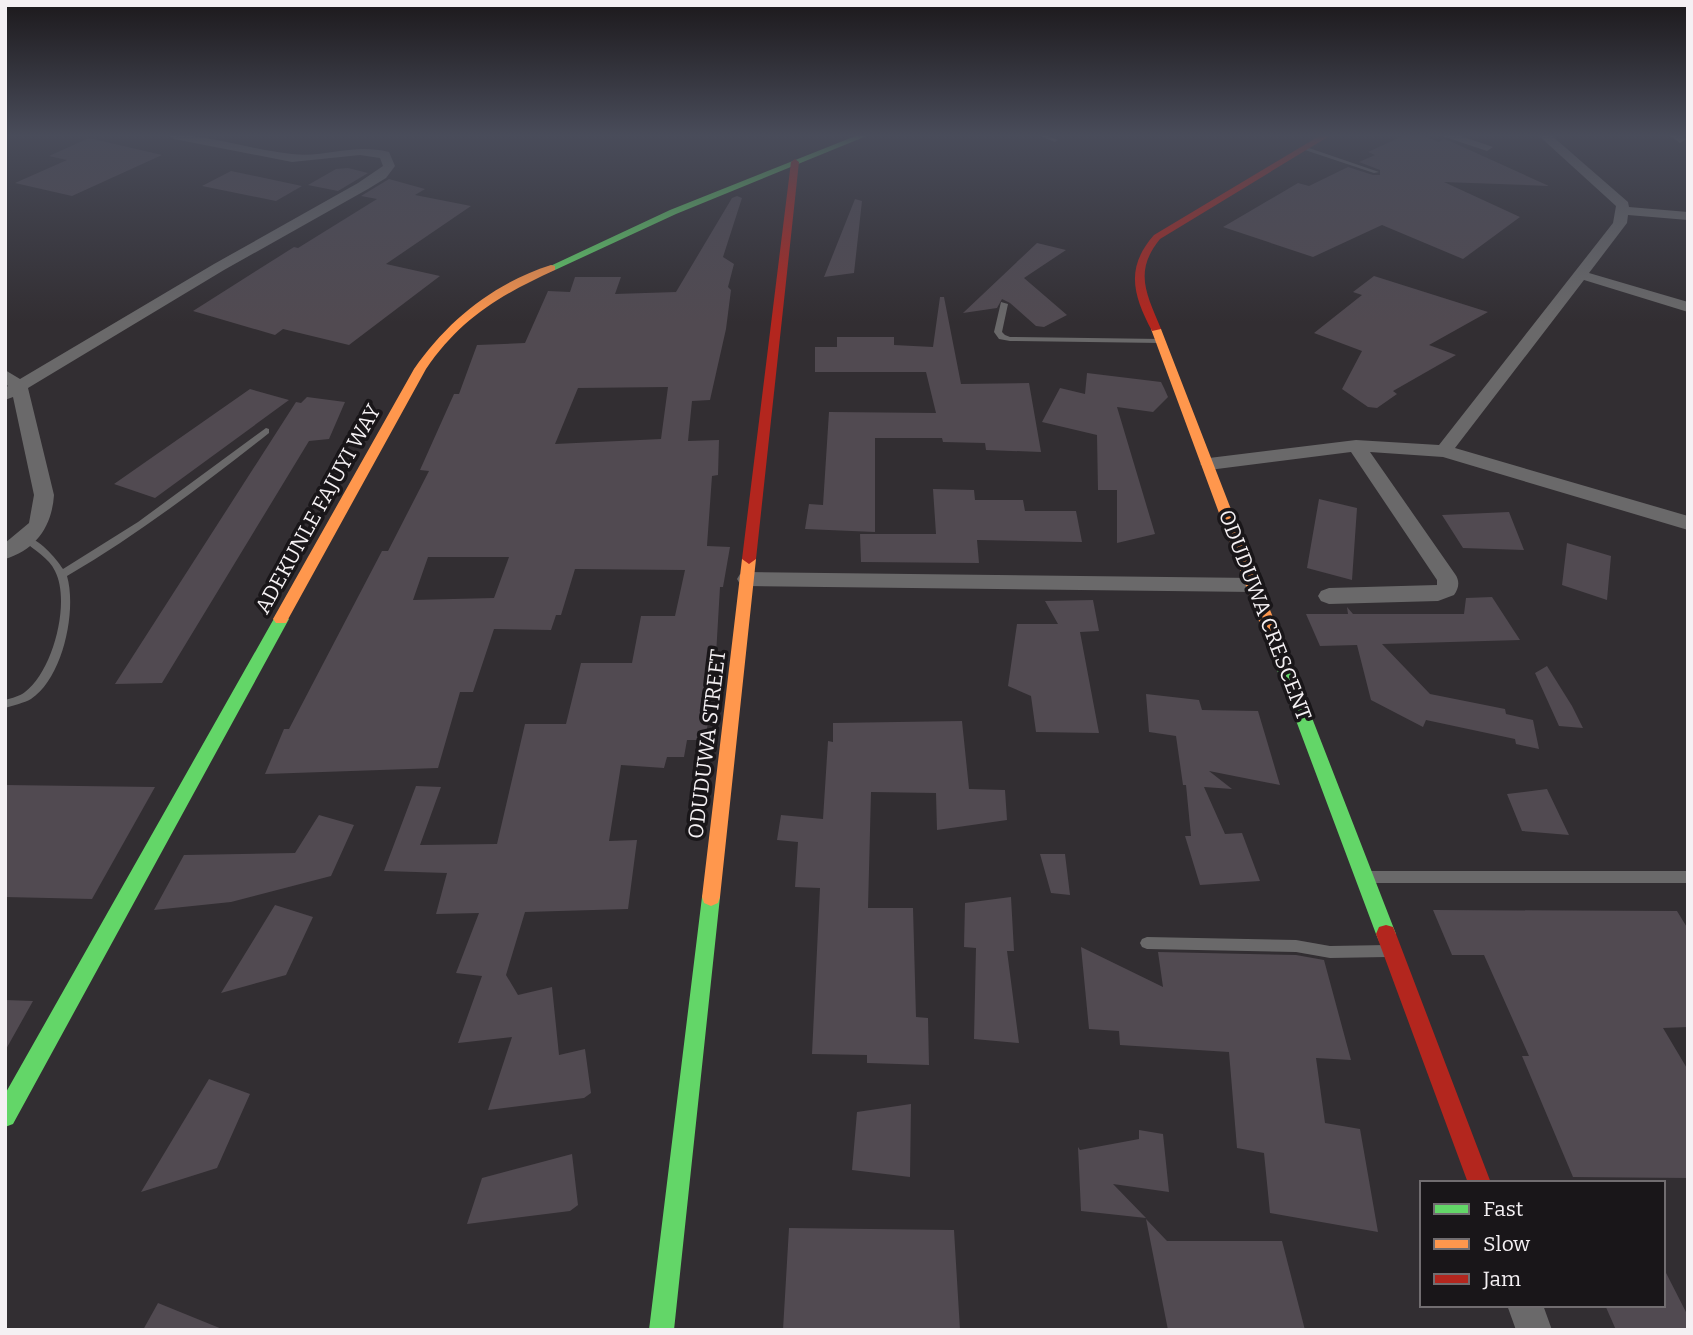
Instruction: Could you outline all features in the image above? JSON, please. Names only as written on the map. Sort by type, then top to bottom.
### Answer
[{"type":"street","points":[[5,552],[27,539],[38,528],[44,512],[44,495],[10,386],[343,197]]},
{"type":"street","name":"ADEKUNLE FAJUYI WAY","points":[[5,1116],[414,381],[442,338],[484,303],[537,272],[712,197]]},
{"type":"street","name":"ODUDUWA STREET","points":[[661,1330],[791,197]]},
{"type":"street","name":"ODUDUWA CRESCENT","points":[[1223,197],[1157,237],[1141,253],[1137,268],[1140,286],[1479,1181]]},
{"type":"street","points":[[1444,451],[1620,223],[1622,205],[1614,197]]},
{"type":"street","points":[[1623,211],[1688,216]]},
{"type":"street","points":[[1582,275],[1688,307]]},
{"type":"street","points":[[1329,596],[1438,593],[1447,590],[1449,585],[1448,579],[1356,446]]},
{"type":"street","points":[[1209,464],[1356,446],[1444,451],[1688,523]]},
{"type":"street","points":[[747,579],[1254,585]]},
{"type":"street","points":[[1526,1307],[1534,1330]]},
{"type":"lane","points":[[1004,304],[998,332],[1002,337],[1010,339],[1161,341]]},
{"type":"lane","points":[[62,574],[117,543],[158,515],[266,431]]},
{"type":"lane","points":[[5,704],[32,693],[52,667],[68,607],[62,574],[53,560],[27,539]]},
{"type":"lane","points":[[1364,877],[1688,877]]},
{"type":"lane","points":[[1147,943],[1296,946],[1330,952],[1393,951]]},
{"type":"building","points":[[258,197],[282,197],[276,201]]},
{"type":"building","points":[[368,197],[427,197],[471,206],[386,264],[440,276],[349,345],[283,329],[275,335],[193,311],[294,247],[298,248],[377,199]]},
{"type":"building","points":[[1274,197],[1477,197],[1520,217],[1463,259],[1382,225],[1313,257],[1223,227]]},
{"type":"building","points":[[732,198],[742,198],[723,257],[734,264],[728,287],[731,290],[726,329],[710,400],[692,401],[688,441],[719,440],[718,475],[712,476],[707,546],[730,547],[723,587],[720,587],[714,689],[705,740],[687,740],[684,757],[667,757],[664,768],[621,765],[609,841],[637,840],[628,909],[525,912],[506,975],[518,995],[552,987],[559,1055],[585,1049],[591,1093],[584,1098],[488,1110],[512,1037],[458,1043],[482,976],[456,973],[479,913],[436,914],[447,873],[384,871],[416,786],[441,787],[420,845],[497,844],[525,724],[566,724],[581,663],[632,663],[641,616],[675,616],[685,570],[575,569],[561,615],[556,615],[551,630],[494,629],[473,692],[460,692],[438,768],[265,774],[284,729],[289,729],[382,551],[388,551],[429,471],[420,470],[454,394],[459,394],[477,345],[525,343],[548,291],[570,292],[575,277],[621,277],[615,294],[676,292]],"holes":[[[668,387],[661,439],[555,444],[578,388]],[[428,557],[509,557],[494,598],[413,600]]]},
{"type":"building","points":[[855,199],[862,201],[854,273],[824,277]]},
{"type":"building","points":[[1037,243],[1066,250],[1024,278],[1067,315],[1044,327],[1036,326],[1002,299],[997,308],[963,313]]},
{"type":"building","points":[[1374,276],[1488,312],[1429,345],[1456,355],[1393,391],[1397,394],[1377,408],[1368,407],[1342,389],[1362,351],[1314,333],[1362,295],[1353,292]]},
{"type":"building","points":[[940,297],[944,297],[961,384],[1029,383],[1041,452],[986,450],[985,443],[943,442],[942,438],[875,438],[875,532],[805,529],[809,504],[823,505],[829,412],[936,413],[926,372],[815,372],[815,347],[837,347],[837,337],[894,337],[894,345],[933,347]]},
{"type":"building","points":[[1087,373],[1161,382],[1168,397],[1153,412],[1117,407],[1155,534],[1117,543],[1117,490],[1098,490],[1097,435],[1042,422],[1060,388],[1085,394]]},
{"type":"building","points":[[250,389],[289,400],[155,498],[114,484]]},
{"type":"building","points":[[307,397],[345,402],[329,439],[309,441],[162,683],[115,684],[296,402],[301,403]]},
{"type":"building","points":[[933,489],[974,490],[975,500],[1023,500],[1025,511],[1076,511],[1082,542],[977,540],[979,563],[861,562],[860,534],[936,534]]},
{"type":"building","points":[[1319,499],[1357,508],[1352,580],[1307,568]]},
{"type":"building","points":[[1509,512],[1524,550],[1463,548],[1442,515]]},
{"type":"building","points":[[1567,543],[1611,556],[1607,600],[1562,585]]},
{"type":"building","points":[[1492,597],[1520,640],[1382,644],[1430,694],[1505,709],[1506,714],[1533,720],[1539,749],[1516,744],[1515,739],[1426,720],[1423,727],[1371,700],[1357,645],[1320,646],[1306,614],[1348,614],[1347,607],[1353,614],[1464,614],[1466,598]]},
{"type":"building","points":[[1093,600],[1099,631],[1080,632],[1099,733],[1036,732],[1031,696],[1008,686],[1017,624],[1058,624],[1045,601]]},
{"type":"building","points":[[1547,666],[1583,728],[1559,726],[1535,673]]},
{"type":"building","points":[[1146,694],[1199,700],[1202,710],[1258,711],[1280,785],[1209,771],[1232,789],[1204,787],[1225,834],[1242,833],[1260,881],[1200,885],[1185,836],[1191,836],[1186,785],[1183,785],[1176,736],[1149,732]]},
{"type":"building","points":[[962,721],[969,789],[1005,790],[1007,820],[937,830],[936,793],[871,792],[868,908],[913,908],[916,1017],[928,1018],[929,1065],[867,1063],[867,1055],[812,1054],[820,888],[795,887],[798,842],[777,840],[781,815],[823,819],[828,741],[833,742],[833,723]]},
{"type":"building","points":[[5,785],[155,787],[92,899],[5,897]]},
{"type":"building","points":[[1547,789],[1569,835],[1522,831],[1507,794]]},
{"type":"building","points":[[319,815],[354,825],[331,876],[231,902],[154,910],[184,855],[295,853]]},
{"type":"building","points":[[1040,854],[1065,854],[1070,895],[1051,893]]},
{"type":"building","points":[[1011,897],[1014,951],[1007,951],[1019,1043],[974,1039],[976,948],[964,947],[965,903]]},
{"type":"building","points":[[275,905],[313,917],[286,975],[221,993]]},
{"type":"building","points":[[1433,910],[1677,911],[1688,929],[1688,1027],[1663,1028],[1688,1070],[1688,1178],[1573,1177],[1522,1056],[1529,1056],[1484,955],[1452,955]]},
{"type":"building","points":[[1081,947],[1163,987],[1158,952],[1296,955],[1324,960],[1351,1060],[1316,1058],[1325,1123],[1360,1129],[1378,1232],[1270,1213],[1264,1153],[1237,1148],[1229,1052],[1120,1045],[1119,1031],[1089,1029]]},
{"type":"building","points":[[5,1000],[33,1001],[5,1051]]},
{"type":"building","points":[[209,1079],[250,1094],[217,1168],[141,1192]]},
{"type":"building","points":[[911,1104],[910,1177],[852,1170],[857,1112]]},
{"type":"building","points":[[1139,1130],[1163,1134],[1169,1192],[1113,1184],[1146,1218],[1081,1211],[1078,1147],[1080,1150],[1139,1139]]},
{"type":"building","points":[[572,1154],[578,1205],[570,1211],[467,1224],[482,1178]]},
{"type":"building","points":[[1146,1219],[1167,1241],[1282,1241],[1305,1330],[1168,1330]]},
{"type":"building","points":[[789,1228],[954,1230],[960,1330],[783,1330]]},
{"type":"building","points":[[1665,1271],[1688,1316],[1688,1330],[1616,1330],[1606,1307],[1665,1307]]},
{"type":"building","points":[[158,1303],[222,1329],[222,1330],[143,1330]]},
{"type":"traffic: fast","points":[[551,268],[710,197]]},
{"type":"traffic: fast","points":[[5,1116],[281,619]]},
{"type":"traffic: fast","points":[[1278,651],[1386,934]]},
{"type":"traffic: fast","points":[[661,1330],[711,897]]},
{"type":"traffic: slow","points":[[281,619],[420,369],[436,345],[479,306],[551,268]]},
{"type":"traffic: slow","points":[[1156,329],[1278,651]]},
{"type":"traffic: slow","points":[[711,897],[749,559]]},
{"type":"traffic: jam","points":[[749,559],[791,197]]},
{"type":"traffic: jam","points":[[1156,329],[1139,281],[1141,260],[1157,237],[1223,197]]},
{"type":"traffic: jam","points":[[1386,934],[1479,1181]]}]
